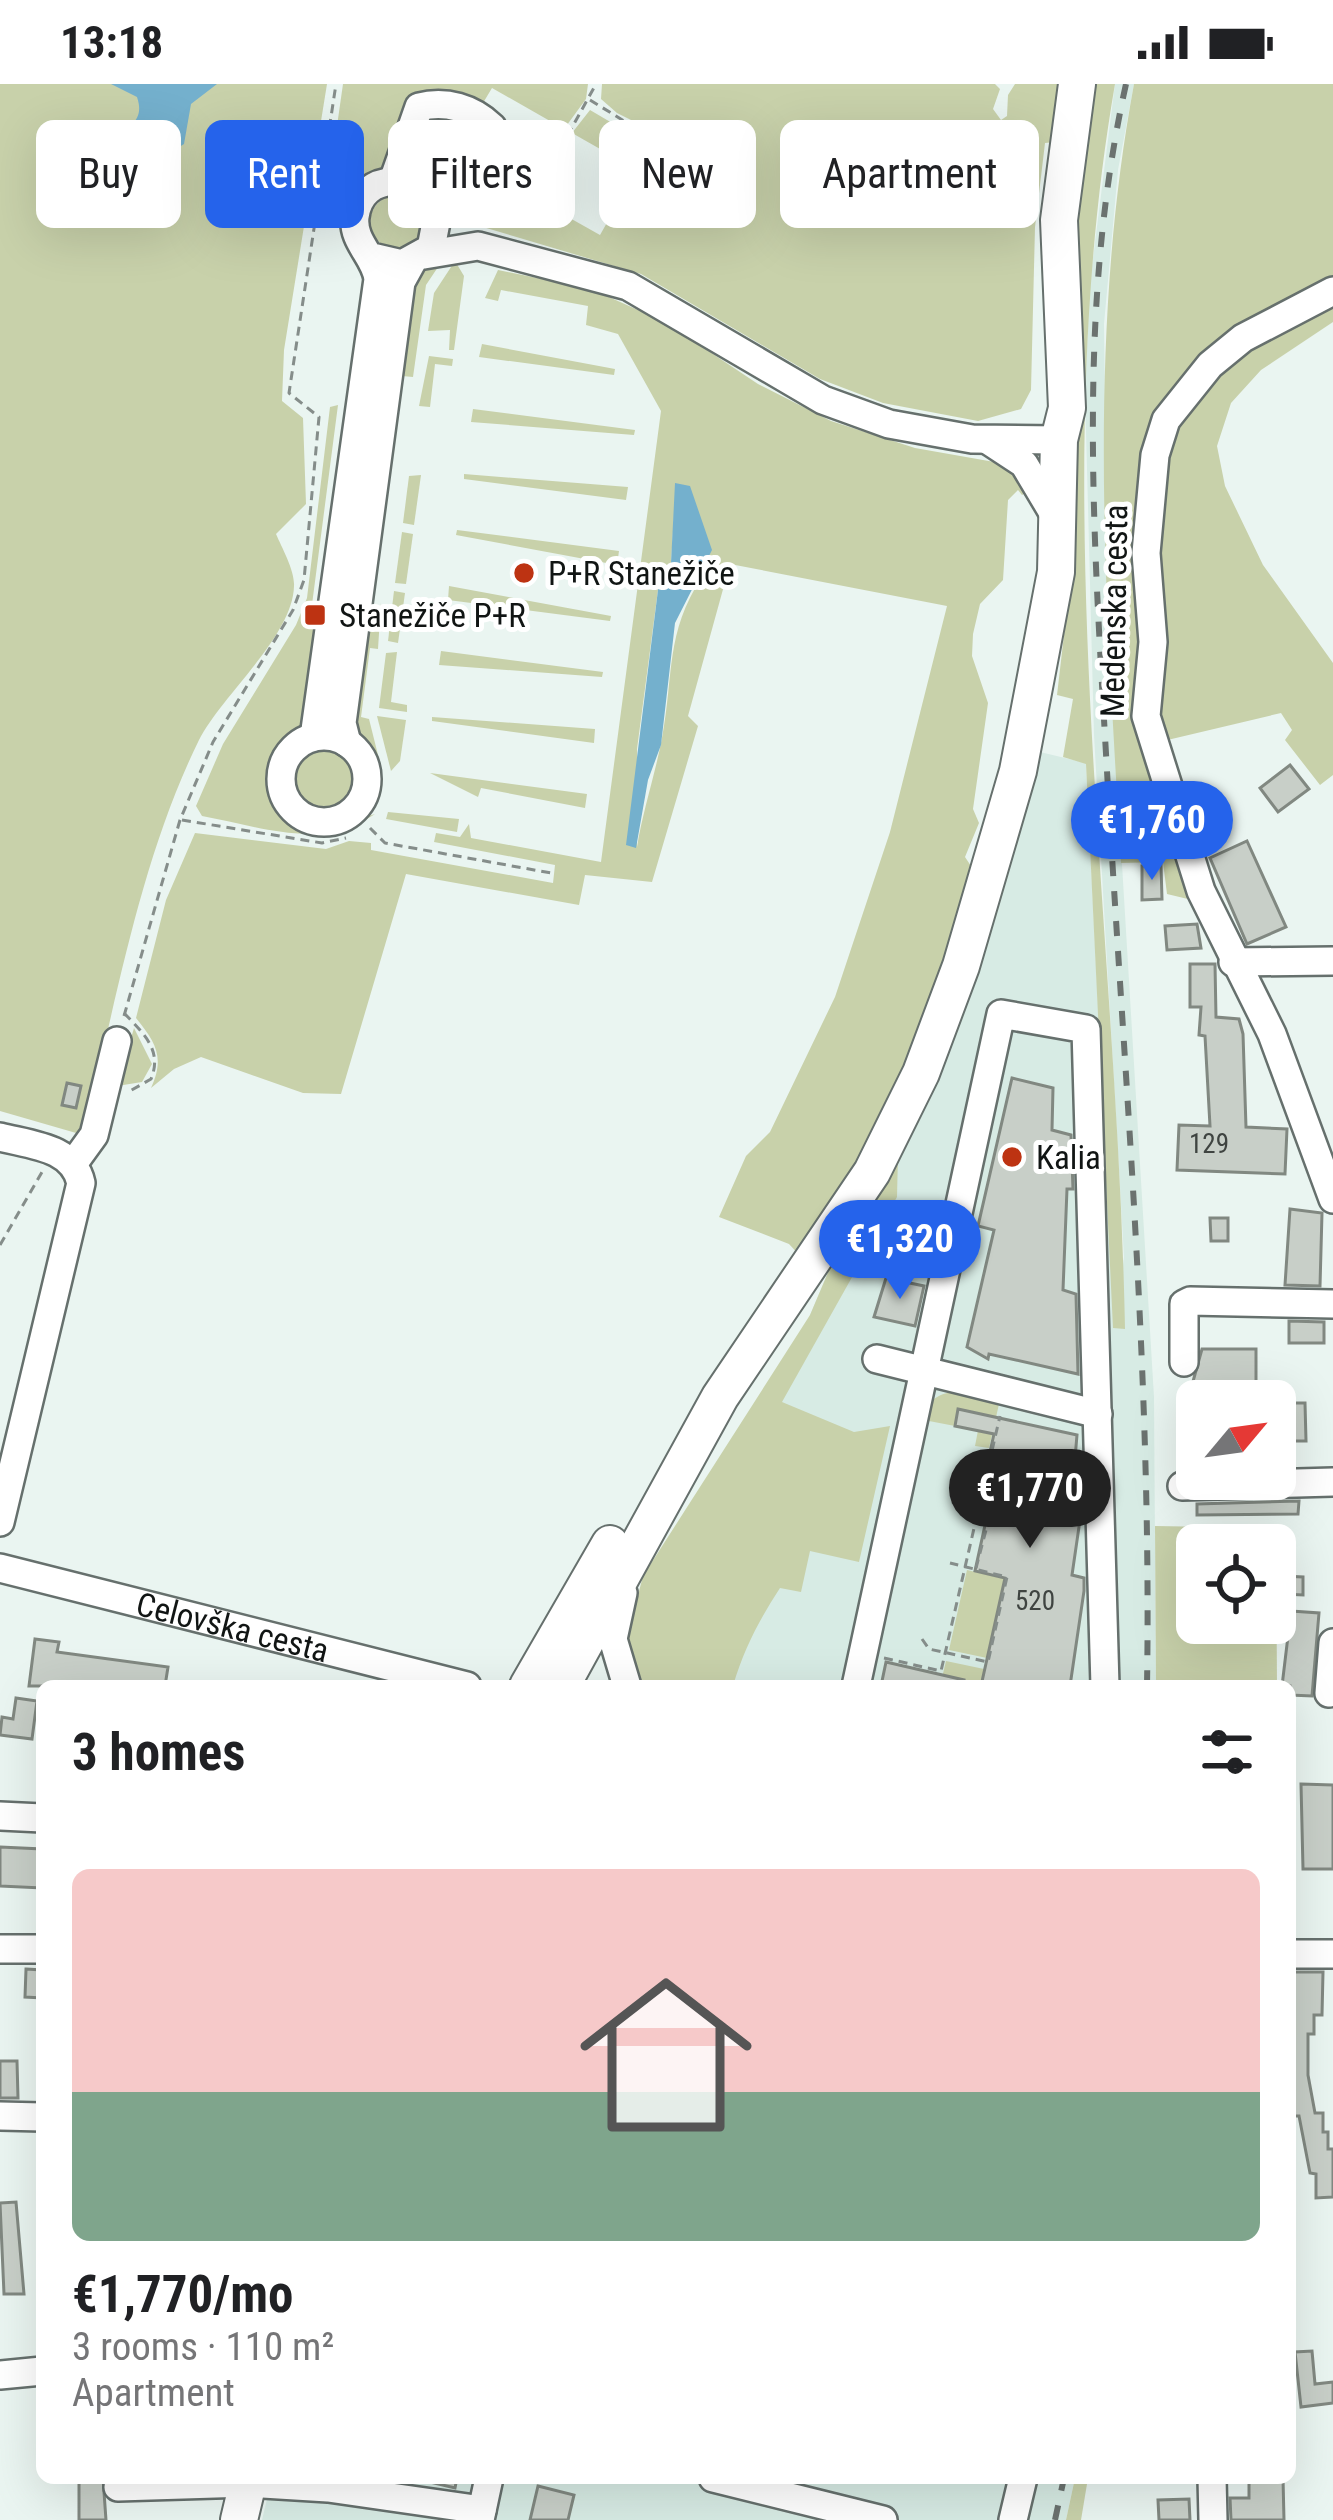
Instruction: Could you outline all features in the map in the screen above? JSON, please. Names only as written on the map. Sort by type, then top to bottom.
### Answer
[{"type":"main road","points":[[564,1680],[720,1397],[872,1172],[937,1035],[1023,750],[1056,572],[1059,440],[1067,408],[1059,220],[1077,84]]},
{"type":"main road","points":[[531,1680],[636,1500],[689,1425],[720,1397]]},
{"type":"main road","points":[[239,2520],[247,2484]]},
{"type":"street","points":[[314,737],[378,279],[372,257],[358,239],[355,217],[364,196],[388,189]]},
{"type":"street","points":[[347,743],[314,737],[290,753],[281,780],[292,807],[317,821],[346,816],[363,796],[364,763],[347,743],[342,723],[401,282],[436,240],[436,228]]},
{"type":"street","points":[[456,228],[478,246],[628,286],[823,400],[889,424],[989,441],[1059,440]]},
{"type":"street","points":[[372,257],[392,264],[478,246]]},
{"type":"street","name":"Medenska cesta","points":[[1333,291],[1243,338],[1210,365],[1166,420],[1149,508],[1146,554],[1153,642],[1146,688],[1149,735],[1171,808],[1233,962],[1272,1034],[1333,1199]]},
{"type":"street","points":[[989,441],[1024,464],[1058,523]]},
{"type":"street","points":[[1233,962],[1333,962]]},
{"type":"street","points":[[857,1680],[928,1372],[1001,1014],[1086,1029],[1106,1680]]},
{"type":"street","points":[[73,1164],[90,1146],[121,1027]]},
{"type":"street","points":[[0,1137],[59,1153],[73,1164],[81,1183],[80,1204],[0,1522]]},
{"type":"street","points":[[1184,1362],[1184,1304],[1190,1301],[1333,1304]]},
{"type":"street","points":[[877,1359],[1098,1414]]},
{"type":"street","points":[[1296,1483],[1333,1482]]},
{"type":"street","points":[[625,1680],[613,1639],[616,1610],[643,1555],[643,1537]]},
{"type":"street","name":"Celovška cesta","points":[[0,1568],[443,1680]]},
{"type":"street","points":[[1329,1693],[1333,1643]]},
{"type":"street","points":[[0,1816],[36,1817]]},
{"type":"street","points":[[0,1949],[36,1949]]},
{"type":"street","points":[[1296,1954],[1333,1954]]},
{"type":"street","points":[[0,2116],[36,2116]]},
{"type":"street","points":[[0,2375],[36,2372]]},
{"type":"street","points":[[118,2487],[174,2484]]},
{"type":"street","points":[[288,2484],[481,2515],[488,2484]]},
{"type":"street","points":[[737,2484],[883,2520]]},
{"type":"street","points":[[1013,2520],[1022,2484]]},
{"type":"street","points":[[1212,2484],[1213,2520]]},
{"type":"path","points":[[104,1094],[145,1086],[155,1069],[152,1046],[121,1027],[180,820],[213,742],[293,610],[304,580],[319,417],[289,394],[336,84]]},
{"type":"path","points":[[575,125],[596,84]]},
{"type":"path","points":[[590,100],[623,120]]},
{"type":"path","points":[[180,820],[322,843],[346,838]]},
{"type":"path","points":[[370,828],[385,843],[551,873]]},
{"type":"path","points":[[0,1245],[44,1169]]},
{"type":"path","points":[[877,1657],[941,1672],[1006,1390]]},
{"type":"path","points":[[952,1502],[991,1511],[976,1569]]},
{"type":"path","points":[[922,1639],[929,1649],[988,1662],[1007,1577],[950,1563]]},
{"type":"shaded area","points":[[1115,84],[1134,84],[1118,170],[1104,324],[1108,631],[1154,1397],[1156,1680],[656,1680],[838,1249],[986,937],[1040,752],[1086,763],[1114,1328],[1124,1257],[1094,735],[1085,393],[1090,282]]},
{"type":"shaded area","points":[[271,2484],[1074,2484],[1066,2520],[262,2520]]},
{"type":"green space","points":[[0,84],[327,84],[321,120],[205,120],[205,228],[304,228],[284,350],[282,401],[303,418],[306,504],[276,534],[292,574],[291,605],[270,645],[199,740],[178,787],[131,934],[83,1135],[0,1111]]},
{"type":"green space","points":[[343,84],[588,84],[586,99],[571,120],[548,120],[492,88],[483,103],[414,93],[407,120],[388,120],[388,158],[364,182],[364,120],[338,120]]},
{"type":"green space","points":[[602,84],[995,84],[1000,89],[993,109],[1001,120],[780,120],[780,228],[1035,228],[1031,390],[1021,409],[978,421],[883,403],[820,379],[641,274],[486,228],[575,228],[575,221],[600,235],[604,228],[756,228],[756,120],[631,120],[601,99]]},
{"type":"green space","points":[[1015,84],[1064,84],[1055,142],[1045,143],[1039,193],[1039,120],[1001,120],[1007,116],[1008,95]]},
{"type":"green space","points":[[1087,84],[1115,84],[1095,238],[1085,393],[1085,549],[1125,1329],[1113,1328],[1086,764],[1063,757],[1073,699],[1057,695],[1074,549],[1070,245]]},
{"type":"green space","points":[[1134,84],[1333,84],[1333,282],[1185,376],[1156,415],[1143,644],[1192,900],[1167,894],[1163,862],[1121,863],[1106,570],[1105,375],[1119,181]]},
{"type":"green space","points":[[590,110],[607,120],[599,120],[599,148],[575,135]]},
{"type":"green space","points":[[387,197],[388,228],[423,228],[407,247],[387,247],[372,232],[372,212]]},
{"type":"green space","points":[[442,261],[426,285],[413,377],[402,376],[401,316],[421,270]]},
{"type":"green space","points":[[455,261],[464,276],[454,350],[449,350],[450,330],[428,331],[434,293]]},
{"type":"green space","points":[[498,270],[591,289],[665,322],[758,384],[831,421],[915,448],[1000,463],[1029,491],[1022,495],[1018,490],[1008,500],[1003,580],[980,604],[973,634],[972,656],[988,703],[973,809],[979,823],[965,857],[977,875],[887,1120],[802,1258],[789,1244],[719,1217],[746,1156],[770,1132],[835,997],[890,832],[947,606],[730,564],[688,716],[698,726],[652,882],[585,875],[579,905],[406,874],[341,1094],[303,1093],[201,1057],[174,1069],[151,1088],[156,1051],[136,1018],[166,900],[195,833],[326,849],[349,841],[371,843],[371,850],[553,883],[555,865],[434,842],[436,833],[460,837],[469,824],[471,838],[601,862],[661,411],[618,334],[586,325],[588,306],[501,290],[498,301],[485,298]],"holes":[[[676,484],[702,577],[676,636],[662,738],[637,847],[637,749],[658,590],[671,563]]]},
{"type":"green space","points":[[1333,296],[1333,322],[1261,370],[1231,403],[1217,446],[1225,486],[1263,565],[1333,663],[1333,775],[1320,785],[1285,740],[1292,730],[1281,713],[1159,742],[1150,551],[1164,457],[1182,414],[1208,375],[1248,344]]},
{"type":"green space","points":[[482,344],[615,369],[614,375],[479,357]]},
{"type":"green space","points":[[429,356],[453,359],[452,366],[435,364],[430,407],[419,406]]},
{"type":"green space","points":[[338,405],[310,620],[318,622],[305,726],[274,763],[276,799],[293,820],[322,831],[375,814],[355,825],[313,834],[202,816],[196,806],[223,744],[296,625],[307,598],[330,407]]},
{"type":"green space","points":[[473,409],[635,430],[634,435],[471,422]]},
{"type":"green space","points":[[464,474],[628,487],[626,500],[464,479]]},
{"type":"green space","points":[[421,475],[414,525],[403,523],[409,476]]},
{"type":"green space","points":[[457,530],[619,551],[617,565],[456,535]]},
{"type":"green space","points":[[402,532],[413,534],[406,584],[395,583]]},
{"type":"green space","points":[[449,586],[611,616],[610,621],[448,600]]},
{"type":"green space","points":[[394,591],[405,593],[398,643],[388,641]]},
{"type":"green space","points":[[381,602],[378,649],[370,648],[361,717],[369,719],[382,771],[354,733],[369,629],[378,629]]},
{"type":"green space","points":[[441,651],[603,672],[602,677],[439,665]]},
{"type":"green space","points":[[397,652],[391,702],[407,705],[407,712],[379,708],[386,653]]},
{"type":"green space","points":[[377,716],[406,720],[400,761],[391,771]]},
{"type":"green space","points":[[432,717],[595,729],[594,743],[432,721]]},
{"type":"green space","points":[[324,751],[344,759],[352,779],[344,799],[324,807],[304,799],[296,779],[304,759]]},
{"type":"green space","points":[[430,773],[587,794],[585,808],[481,788],[478,797]]},
{"type":"green space","points":[[388,812],[459,819],[457,832],[386,819]]},
{"type":"green space","points":[[134,1028],[152,1064],[142,1082],[117,1086]]},
{"type":"green space","points":[[898,1155],[897,1197],[782,1402],[854,1432],[890,1426],[859,1562],[810,1551],[801,1592],[780,1588],[735,1680],[641,1680],[630,1663],[627,1637],[643,1576],[810,1315],[838,1249]]},
{"type":"green space","points":[[952,1392],[999,1404],[989,1448],[975,1446],[981,1415],[958,1409],[955,1426],[929,1421],[925,1435],[920,1434],[932,1401]]},
{"type":"green space","points":[[1155,1526],[1176,1526],[1176,1644],[1277,1644],[1277,1680],[1156,1680]]},
{"type":"green space","points":[[967,1570],[1005,1579],[987,1658],[949,1650]]},
{"type":"green space","points":[[946,1661],[984,1669],[981,1680],[941,1680]]},
{"type":"green space","points":[[1074,2484],[1087,2484],[1081,2520],[1066,2520]]},
{"type":"water","points":[[111,84],[217,84],[191,104],[181,146],[181,120],[135,120],[137,97]]},
{"type":"water","points":[[675,483],[690,486],[712,550],[675,623],[661,745],[648,780],[636,848],[626,845],[658,590],[671,563]]},
{"type":"building","points":[[1290,765],[1309,789],[1278,812],[1260,788]]},
{"type":"building","points":[[1247,841],[1286,927],[1247,944],[1210,858]]},
{"type":"building","points":[[1161,865],[1162,899],[1142,900],[1142,866]]},
{"type":"building","points":[[1197,924],[1201,948],[1167,950],[1165,926]]},
{"type":"building","points":[[1190,964],[1215,964],[1216,1017],[1239,1019],[1243,1034],[1246,1127],[1287,1129],[1285,1174],[1177,1170],[1179,1125],[1210,1126],[1205,1036],[1199,1035],[1201,1007],[1190,1007]]},
{"type":"building","points":[[1012,1078],[1053,1088],[1052,1130],[1071,1135],[1073,1189],[1067,1189],[1063,1290],[1076,1294],[1078,1374],[989,1354],[988,1359],[967,1347],[994,1230],[978,1226]]},
{"type":"building","points":[[67,1083],[81,1086],[76,1108],[62,1105]]},
{"type":"building","points":[[1290,1209],[1322,1213],[1320,1286],[1285,1285]]},
{"type":"building","points":[[1210,1218],[1228,1218],[1228,1241],[1211,1241]]},
{"type":"building","points":[[886,1278],[924,1286],[915,1326],[874,1317]]},
{"type":"building","points":[[1289,1321],[1324,1322],[1324,1343],[1289,1343]]},
{"type":"building","points":[[1202,1349],[1256,1349],[1256,1380],[1193,1380]]},
{"type":"building","points":[[1296,1403],[1305,1403],[1306,1441],[1296,1441]]},
{"type":"building","points":[[958,1409],[1077,1435],[1073,1482],[1078,1483],[1072,1511],[1081,1513],[1072,1575],[1084,1578],[1084,1591],[1071,1680],[982,1680],[1005,1578],[975,1571],[987,1516],[976,1514],[994,1434],[955,1426]]},
{"type":"building","points":[[1299,1501],[1298,1514],[1197,1515],[1197,1504]]},
{"type":"building","points":[[1296,1577],[1303,1577],[1303,1595],[1296,1595]]},
{"type":"building","points":[[1296,1611],[1319,1613],[1312,1696],[1296,1695],[1296,1680],[1283,1680],[1287,1644],[1296,1644]]},
{"type":"building","points":[[35,1639],[59,1642],[57,1652],[168,1667],[166,1680],[36,1680],[36,1686],[29,1686]]},
{"type":"building","points":[[886,1662],[964,1680],[882,1680]]},
{"type":"building","points":[[16,1698],[36,1701],[32,1739],[0,1735],[2,1717],[13,1719]]},
{"type":"building","points":[[1301,1784],[1333,1785],[1333,1869],[1303,1869]]},
{"type":"building","points":[[0,1847],[36,1849],[36,1888],[0,1886]]},
{"type":"building","points":[[26,1969],[36,1970],[36,1998],[25,1997]]},
{"type":"building","points":[[1296,1972],[1323,1972],[1322,2015],[1314,2015],[1314,2034],[1308,2034],[1308,2075],[1315,2113],[1323,2113],[1323,2132],[1328,2132],[1328,2149],[1333,2149],[1333,2197],[1316,2198],[1316,2174],[1310,2173],[1299,2116]]},
{"type":"building","points":[[0,2061],[17,2061],[18,2098],[0,2098]]},
{"type":"building","points":[[16,2202],[24,2294],[4,2294],[0,2203]]},
{"type":"building","points":[[1312,2351],[1315,2384],[1333,2382],[1333,2403],[1301,2407],[1296,2352]]},
{"type":"building","points":[[79,2484],[103,2484],[106,2520],[79,2520]]},
{"type":"building","points":[[1249,2484],[1283,2484],[1284,2520],[1231,2520],[1230,2498],[1249,2498]]},
{"type":"building","points":[[538,2486],[574,2495],[568,2520],[530,2520]]},
{"type":"building","points":[[1189,2499],[1190,2520],[1159,2520],[1158,2500]]},
{"type":"railway","points":[[1126,84],[1100,254],[1094,513],[1141,1343],[1147,1680]]},
{"type":"railway","points":[[1055,2520],[1063,2484]]},
{"type":"place","name":"P+R Stanežiče","points":[[524,573]]},
{"type":"place","name":"Stanežiče P+R","points":[[315,615]]},
{"type":"place","name":"Kalia","points":[[1012,1157]]}]
